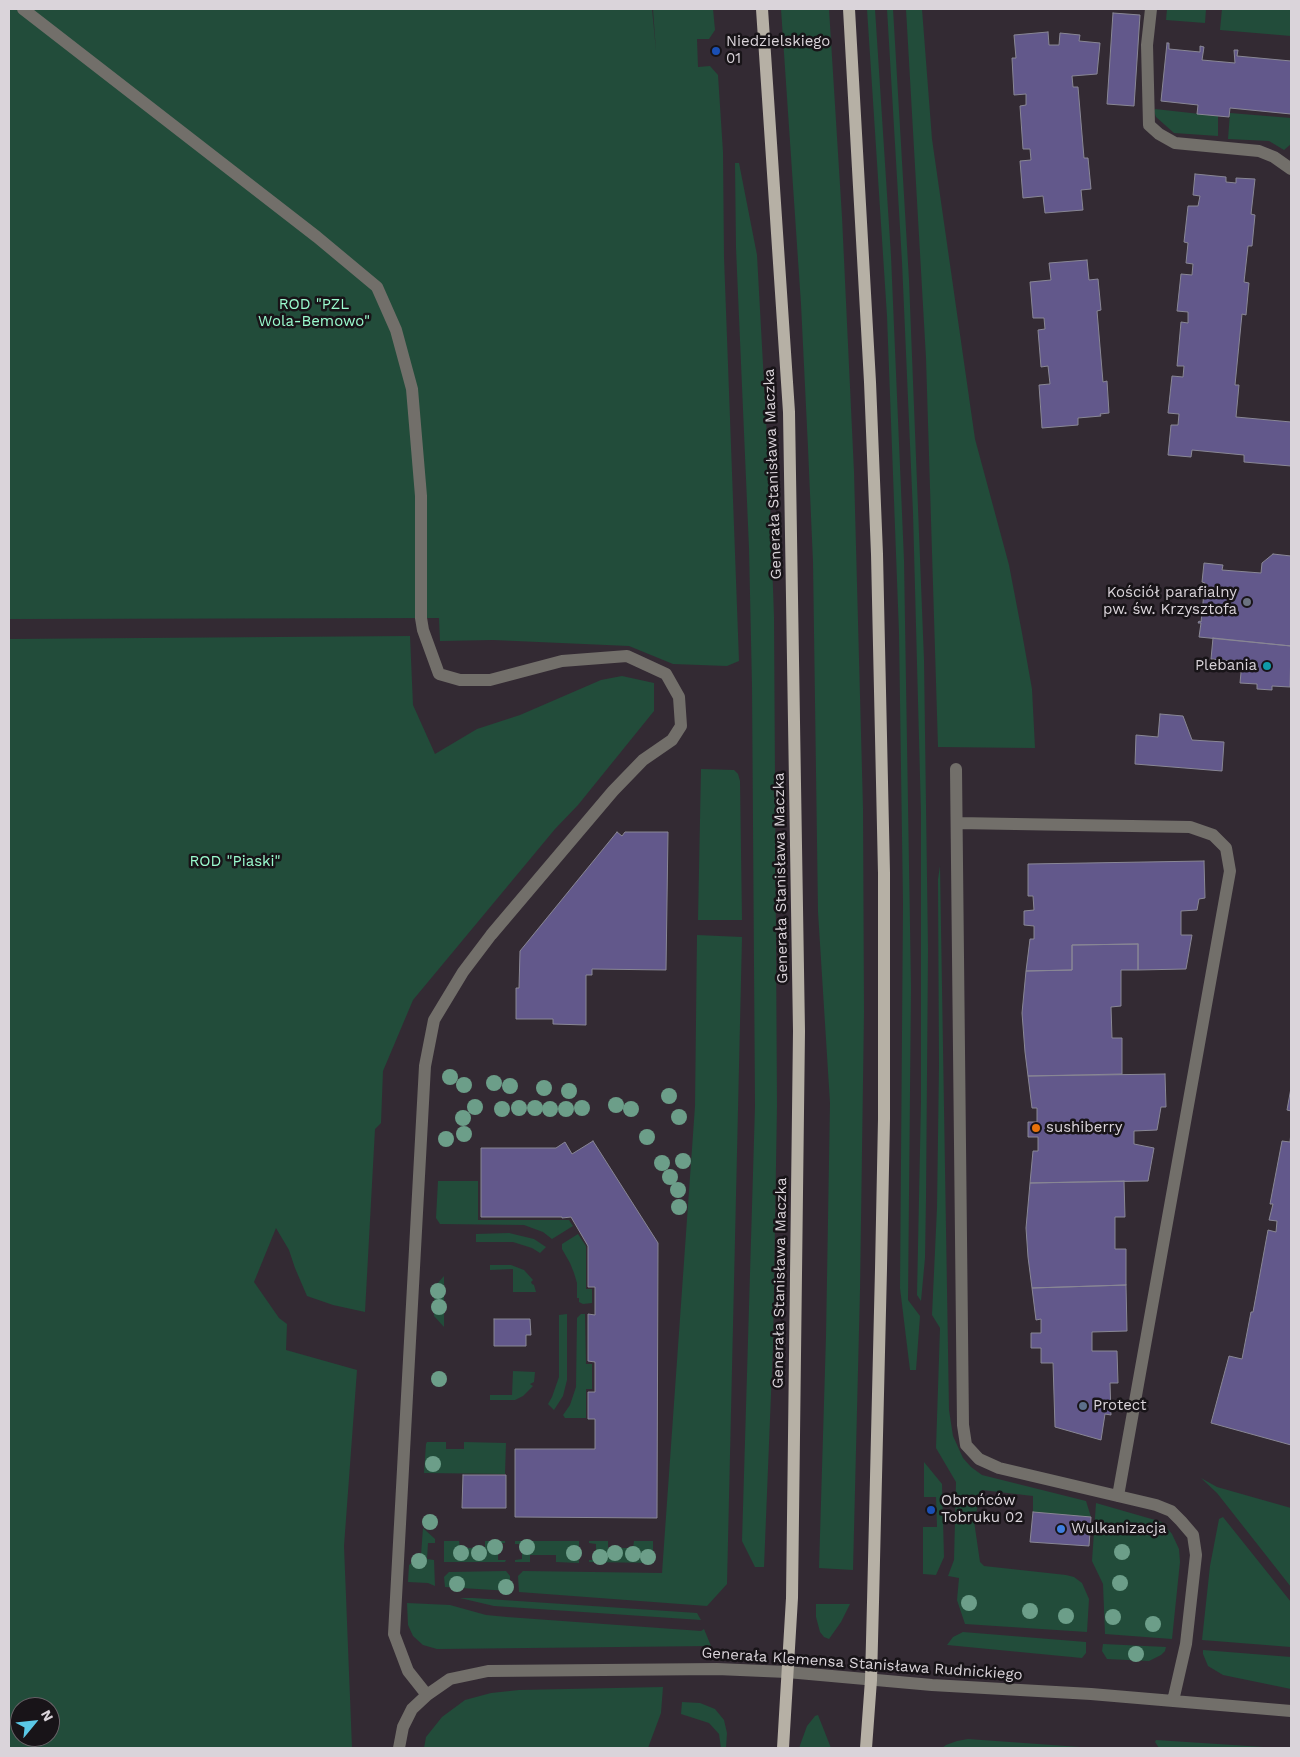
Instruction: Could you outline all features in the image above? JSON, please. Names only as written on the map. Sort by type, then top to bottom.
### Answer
[{"type":"main road","name":"Generała Stanisława Maczka","points":[[762,9],[790,412],[799,1031],[793,1580],[783,1748]]},
{"type":"main road","points":[[849,9],[870,382],[877,554],[884,872],[882,1239],[871,1680],[866,1748]]},
{"type":"street","points":[[23,9],[317,237],[377,287],[396,330],[412,389],[421,496],[421,618],[423,630],[439,674],[460,680],[490,680],[562,662],[627,656],[666,674],[679,697],[681,726],[672,740],[643,760],[606,798],[491,935],[464,972],[434,1020],[425,1066],[394,1634],[408,1671],[427,1695]]},
{"type":"street","points":[[1151,9],[1147,52],[1150,125],[1159,134],[1175,142],[1259,151],[1274,157],[1291,169]]},
{"type":"street","points":[[956,769],[963,1426],[966,1445],[979,1459],[998,1468],[1156,1505],[1171,1511],[1193,1535],[1196,1555],[1191,1605],[1186,1644],[1173,1701]]},
{"type":"street","points":[[957,823],[1190,827],[1213,835],[1226,848],[1230,871],[1118,1496]]},
{"type":"street","name":"Generała Klemensa Stanisława Rudnickiego","points":[[399,1748],[403,1727],[412,1709],[427,1695],[450,1679],[488,1671],[716,1669],[787,1672],[1291,1711]]},
{"type":"green space","name":"ROD \"PZL Wola-Bemowo\"","points":[[9,9],[652,9],[656,51],[653,9],[713,9],[715,30],[709,39],[697,39],[698,67],[710,66],[718,75],[723,152],[724,257],[739,661],[727,666],[673,664],[629,646],[493,640],[440,641],[439,618],[9,619]]},
{"type":"green space","points":[[781,9],[829,9],[842,217],[854,472],[863,808],[864,1012],[853,1570],[819,1568],[826,1336],[830,1103],[818,912],[813,562],[808,448],[801,304]]},
{"type":"green space","points":[[867,9],[875,9],[891,256],[904,560],[911,987],[908,1300],[920,1316],[916,1370],[910,1370],[900,1288],[903,904],[899,633],[887,316]]},
{"type":"green space","points":[[887,9],[893,9],[909,280],[924,660],[928,950],[925,1258],[921,1301],[917,1295],[921,1101],[921,814],[913,513],[902,262]]},
{"type":"green space","points":[[906,9],[922,9],[932,139],[975,439],[1009,565],[1032,689],[1035,748],[938,747],[926,358]]},
{"type":"green space","points":[[1167,9],[1206,9],[1205,23],[1166,20]]},
{"type":"green space","points":[[1222,9],[1291,9],[1291,36],[1220,30]]},
{"type":"green space","points":[[1155,109],[1218,116],[1218,136],[1174,133],[1156,117]]},
{"type":"green space","points":[[1230,113],[1291,118],[1291,144],[1284,150],[1269,141],[1228,139]]},
{"type":"green space","points":[[735,163],[739,163],[757,255],[769,474],[774,617],[777,1105],[773,1345],[764,1567],[755,1567],[742,1541],[755,1106],[752,686],[749,548],[736,248]]},
{"type":"green space","name":"ROD \"Piaski\"","points":[[410,636],[413,705],[435,754],[477,729],[520,715],[601,680],[622,676],[654,683],[654,711],[578,805],[555,829],[413,1000],[383,1071],[381,1123],[375,1129],[365,1312],[333,1305],[307,1296],[289,1250],[276,1228],[254,1282],[279,1318],[287,1324],[286,1350],[357,1370],[344,1546],[352,1748],[9,1748],[9,639]]},
{"type":"green space","points":[[701,769],[734,770],[738,774],[740,781],[742,920],[698,920]]},
{"type":"green space","points":[[940,866],[949,1410],[953,1436],[963,1458],[982,1475],[1086,1501],[1091,1517],[1033,1512],[1033,1496],[982,1490],[974,1521],[980,1562],[984,1566],[1066,1575],[1074,1577],[1082,1583],[1089,1599],[1087,1632],[965,1624],[957,1600],[959,1578],[948,1576],[954,1560],[956,1482],[936,1448],[940,1328],[932,1315],[937,1208],[939,1065],[938,879]]},
{"type":"green space","points":[[697,935],[742,937],[727,1584],[707,1606],[519,1592],[518,1576],[523,1571],[662,1573],[695,1106]]},
{"type":"green space","points":[[438,1181],[478,1181],[478,1220],[569,1220],[573,1226],[552,1239],[543,1232],[524,1225],[440,1224],[436,1218]]},
{"type":"green space","points":[[509,1233],[534,1239],[546,1247],[540,1253],[532,1248],[513,1242],[476,1242],[476,1234]]},
{"type":"green space","points":[[578,1234],[586,1246],[586,1289],[592,1289],[592,1303],[583,1304],[579,1302],[574,1273],[562,1249],[562,1244]]},
{"type":"green space","points":[[490,1265],[511,1265],[524,1270],[533,1280],[531,1282],[536,1292],[513,1292],[513,1269],[490,1270]]},
{"type":"green space","points":[[444,1276],[444,1327],[434,1316],[434,1293],[436,1285]]},
{"type":"green space","points":[[567,1314],[567,1380],[563,1396],[554,1410],[548,1404],[559,1377],[559,1315]]},
{"type":"green space","points":[[581,1314],[585,1314],[586,1364],[592,1364],[592,1389],[586,1389],[586,1418],[565,1418],[563,1415],[570,1405],[576,1387],[577,1318]]},
{"type":"green space","points":[[513,1371],[535,1372],[534,1382],[530,1384],[533,1386],[523,1396],[515,1400],[490,1400],[490,1395],[512,1395]]},
{"type":"green space","points":[[427,1442],[446,1442],[446,1449],[464,1449],[464,1442],[506,1443],[505,1474],[424,1473]]},
{"type":"green space","points":[[924,1462],[942,1484],[944,1557],[936,1575],[923,1574],[923,1527],[937,1527],[936,1497],[924,1497]]},
{"type":"green space","points":[[1201,1478],[1217,1487],[1291,1508],[1291,1587],[1217,1493]]},
{"type":"green space","points":[[1096,1503],[1162,1522],[1172,1534],[1179,1549],[1180,1562],[1172,1639],[1105,1634],[1103,1584],[1092,1561]]},
{"type":"green space","points":[[1223,1517],[1291,1602],[1291,1647],[1202,1640],[1210,1566],[1219,1519]]},
{"type":"green space","points":[[423,1528],[435,1539],[435,1543],[428,1543],[427,1559],[434,1560],[435,1586],[428,1583],[408,1582],[409,1565],[421,1555]]},
{"type":"green space","points":[[444,1541],[459,1541],[460,1548],[485,1548],[485,1541],[505,1541],[505,1543],[498,1543],[498,1560],[506,1560],[505,1562],[444,1562]]},
{"type":"green space","points":[[515,1541],[579,1541],[579,1563],[556,1562],[556,1555],[530,1555],[530,1562],[515,1562],[515,1560],[522,1559],[522,1544],[515,1544]]},
{"type":"green space","points":[[589,1541],[608,1541],[608,1548],[633,1548],[634,1541],[653,1541],[653,1563],[589,1562],[589,1560],[596,1560],[596,1544],[589,1543]]},
{"type":"green space","points":[[506,1571],[510,1576],[510,1591],[445,1587],[444,1577],[449,1572]]},
{"type":"green space","points":[[460,1598],[697,1613],[701,1620],[494,1606]]},
{"type":"green space","points":[[407,1603],[450,1605],[486,1615],[507,1617],[701,1631],[704,1629],[711,1646],[437,1649],[423,1645],[413,1636],[408,1625]]},
{"type":"green space","points":[[816,1604],[850,1604],[841,1622],[829,1639],[820,1632],[816,1617]]},
{"type":"green space","points":[[963,1632],[1086,1642],[1086,1653],[1082,1658],[947,1645],[953,1637]]},
{"type":"green space","points":[[1103,1644],[1166,1647],[1161,1655],[1149,1661],[1107,1659],[1102,1651]]},
{"type":"green space","points":[[1203,1650],[1291,1657],[1291,1689],[1223,1675],[1208,1666]]},
{"type":"green space","points":[[663,1687],[661,1713],[648,1748],[424,1748],[426,1737],[442,1717],[465,1700],[491,1693],[519,1690]]},
{"type":"green space","points":[[682,1702],[700,1703],[715,1709],[724,1720],[727,1733],[726,1748],[721,1748],[719,1734],[709,1723],[681,1714]]},
{"type":"green space","points":[[818,1715],[831,1748],[799,1748],[807,1726]]},
{"type":"green space","points":[[968,1739],[1080,1748],[942,1748],[957,1741]]},
{"type":"green space","points":[[1156,1740],[1279,1748],[1159,1748],[1155,1742]]},
{"type":"building","points":[[1113,13],[1140,15],[1134,106],[1107,104]]},
{"type":"building","points":[[1048,32],[1049,45],[1059,45],[1060,33],[1080,35],[1079,41],[1100,43],[1097,74],[1072,76],[1073,87],[1078,87],[1084,158],[1088,158],[1091,189],[1081,190],[1083,210],[1045,213],[1043,196],[1023,198],[1020,161],[1031,160],[1030,149],[1023,149],[1020,106],[1026,105],[1026,94],[1014,95],[1012,58],[1016,58],[1014,35]]},
{"type":"building","points":[[1167,43],[1169,43],[1169,49],[1200,52],[1200,46],[1204,47],[1202,60],[1235,63],[1234,50],[1238,50],[1237,56],[1291,61],[1291,114],[1230,108],[1229,117],[1197,114],[1198,105],[1161,101]]},
{"type":"building","points":[[1195,174],[1226,177],[1226,182],[1236,183],[1236,178],[1255,179],[1251,214],[1255,215],[1252,246],[1248,246],[1244,282],[1249,283],[1246,315],[1242,314],[1235,385],[1239,385],[1236,417],[1291,422],[1291,466],[1244,462],[1244,455],[1192,450],[1191,457],[1168,455],[1171,425],[1178,425],[1179,414],[1168,413],[1172,376],[1183,377],[1184,366],[1177,366],[1181,322],[1188,323],[1188,312],[1177,311],[1181,274],[1192,275],[1193,264],[1186,263],[1188,243],[1184,242],[1188,206],[1198,206],[1200,196],[1193,195]]},
{"type":"building","points":[[1087,260],[1089,280],[1098,279],[1101,310],[1097,311],[1103,382],[1107,381],[1109,413],[1100,414],[1101,416],[1078,418],[1078,425],[1042,428],[1039,385],[1050,384],[1048,366],[1041,367],[1038,330],[1045,329],[1044,318],[1033,318],[1030,282],[1051,280],[1049,263]]},
{"type":"building","name":"Kościół parafialny pw. św. Krzysztofa","points":[[1273,554],[1291,556],[1291,646],[1199,637],[1201,623],[1198,623],[1199,621],[1201,622],[1205,583],[1202,582],[1204,563],[1223,565],[1222,570],[1261,573],[1262,563]]},
{"type":"building","name":"Plebania","points":[[1213,638],[1291,646],[1290,687],[1272,686],[1272,690],[1257,689],[1257,684],[1240,683],[1242,662],[1211,659]]},
{"type":"building","points":[[1160,714],[1183,716],[1192,740],[1224,742],[1222,771],[1135,764],[1136,735],[1158,737]]},
{"type":"building","points":[[617,832],[622,836],[625,832],[668,832],[666,970],[592,969],[592,975],[586,975],[586,1025],[553,1024],[553,1019],[516,1019],[516,988],[519,988],[520,951]]},
{"type":"building","points":[[1204,861],[1205,898],[1199,899],[1197,910],[1181,911],[1181,935],[1192,935],[1186,969],[1138,970],[1138,944],[1072,945],[1072,970],[1026,971],[1030,939],[1034,939],[1034,926],[1024,925],[1024,911],[1034,910],[1033,896],[1028,896],[1028,864]]},
{"type":"building","points":[[1138,944],[1138,970],[1121,970],[1121,1006],[1111,1007],[1112,1038],[1122,1038],[1122,1074],[1028,1076],[1022,1013],[1026,971],[1072,970],[1072,945]]},
{"type":"building","points":[[1165,1074],[1166,1107],[1161,1107],[1157,1130],[1134,1131],[1134,1144],[1154,1148],[1148,1181],[1030,1183],[1033,1151],[1038,1151],[1038,1137],[1028,1137],[1028,1122],[1037,1122],[1037,1108],[1032,1108],[1028,1076]]},
{"type":"building","points":[[1291,1088],[1291,1111],[1287,1110]]},
{"type":"building","points":[[1291,1132],[1291,1445],[1211,1423],[1229,1356],[1242,1359],[1268,1230],[1276,1232],[1277,1221],[1269,1220],[1273,1204],[1270,1204],[1282,1141],[1290,1142]]},
{"type":"building","points":[[593,1141],[658,1243],[657,1518],[515,1517],[515,1449],[595,1449],[595,1419],[588,1419],[588,1392],[595,1392],[595,1362],[588,1361],[588,1314],[595,1315],[595,1287],[588,1287],[588,1246],[571,1217],[481,1217],[481,1148],[556,1148],[565,1142],[572,1154]]},
{"type":"building","points":[[1124,1181],[1125,1217],[1115,1217],[1115,1249],[1126,1249],[1126,1285],[1032,1288],[1026,1228],[1030,1183]]},
{"type":"building","points":[[1126,1285],[1127,1331],[1092,1332],[1092,1351],[1117,1351],[1118,1383],[1110,1383],[1111,1415],[1105,1414],[1101,1440],[1055,1427],[1053,1363],[1041,1363],[1041,1348],[1031,1348],[1031,1333],[1041,1333],[1041,1319],[1036,1320],[1032,1288]]},
{"type":"building","points":[[494,1319],[530,1319],[531,1335],[526,1335],[526,1346],[494,1346]]},
{"type":"building","points":[[463,1475],[506,1475],[506,1508],[462,1508]]},
{"type":"building","name":"Wulkanizacja","points":[[1033,1512],[1091,1517],[1089,1546],[1030,1542]]},
{"type":"place","name":"Niedzielskiego 01","points":[[716,51]]},
{"type":"place","name":"Kościół parafialny pw. św. Krzysztofa","points":[[1247,602]]},
{"type":"place","name":"Plebania","points":[[1267,666]]},
{"type":"place","name":"sushiberry","points":[[1036,1128]]},
{"type":"place","name":"Protect","points":[[1083,1406]]},
{"type":"place","name":"Obrońców Tobruku 02","points":[[931,1510]]},
{"type":"place","name":"Wulkanizacja","points":[[1061,1529]]}]
